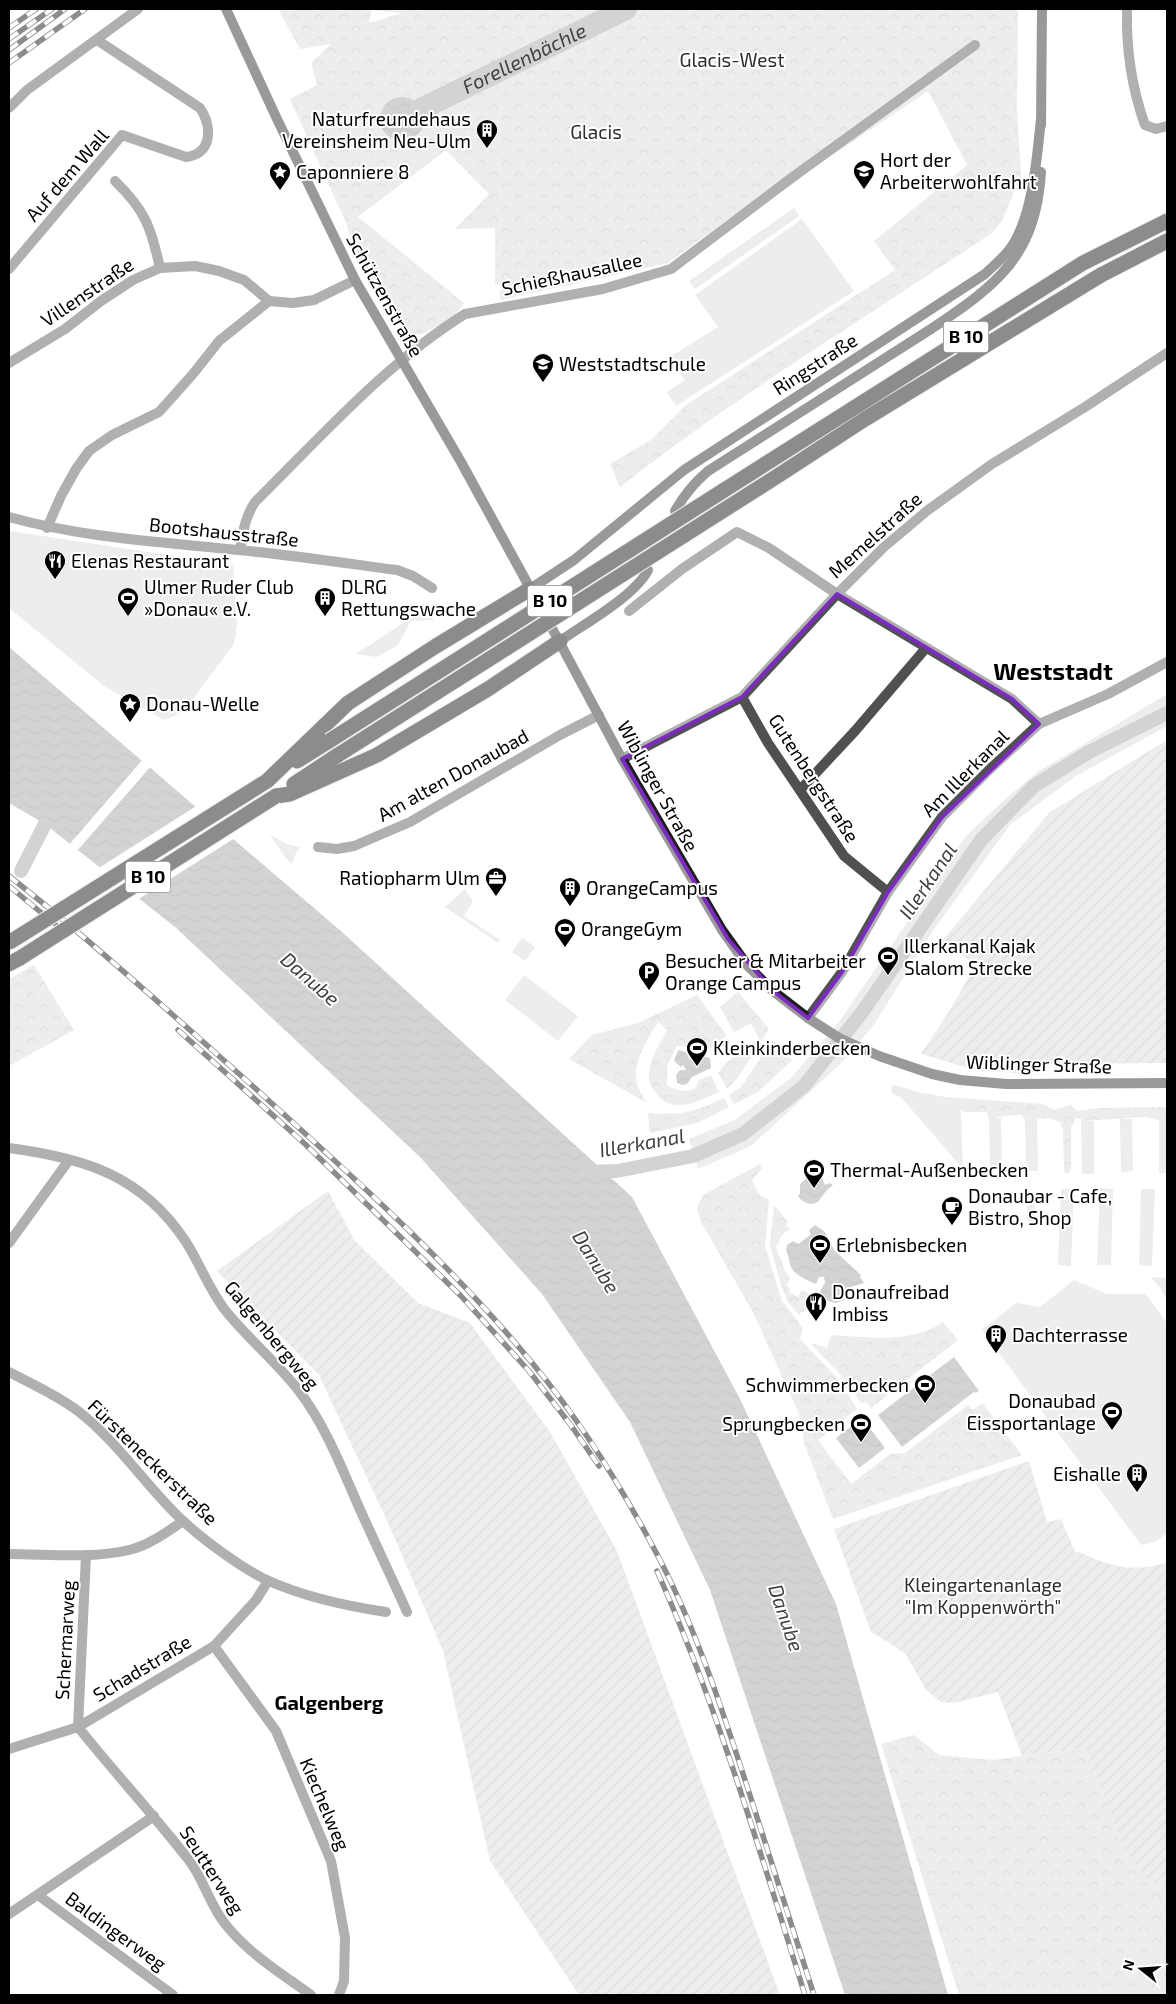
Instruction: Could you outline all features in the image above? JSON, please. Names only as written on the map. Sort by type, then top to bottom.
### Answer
[{"type":"highway","name":"B 10","points":[[10,942],[1083,263],[1167,221]]},
{"type":"highway","name":"B 10","points":[[14,961],[276,796],[338,754],[865,419],[1101,275],[1167,241]]},
{"type":"highway","points":[[267,781],[348,703],[436,646],[533,594]]},
{"type":"highway","points":[[276,796],[290,794],[377,755],[483,692],[557,636]]},
{"type":"main road","name":"Schützenstraße","points":[[226,9],[355,280],[456,453],[533,594]]},
{"type":"main road","name":"Ringstraße","points":[[675,511],[682,497],[708,471],[965,307],[991,286],[1011,264],[1024,244],[1032,226],[1039,197],[1041,168],[1042,9]]},
{"type":"main road","name":"Ringstraße","points":[[533,594],[684,470],[985,274],[1012,245],[1023,220],[1034,182],[1041,119]]},
{"type":"main road","points":[[557,636],[631,592],[648,570]]},
{"type":"main road","name":"Wiblinger Straße","points":[[557,636],[622,759],[722,930],[747,965],[773,990],[808,1018],[822,1028],[861,1048],[904,1066],[932,1074],[984,1083],[1167,1083]]},
{"type":"street","points":[[9,108],[27,90],[138,9]]},
{"type":"street","points":[[1127,9],[1126,33],[1131,76],[1136,98],[1145,124],[1151,129],[1167,126]]},
{"type":"street","name":"Auf dem Wall","points":[[9,269],[122,136],[186,157],[195,156],[203,149],[207,139],[208,126],[200,108],[97,40]]},
{"type":"street","name":"Schießhausallee","points":[[240,550],[246,519],[255,502],[400,360],[466,314],[603,289],[671,269],[782,185],[975,45]]},
{"type":"street","points":[[115,181],[130,195],[148,222],[160,268]]},
{"type":"street","name":"Villenstraße","points":[[9,363],[65,329],[132,280],[160,268],[196,266],[219,271],[244,280],[269,301]]},
{"type":"street","points":[[48,528],[61,496],[76,469],[89,451],[112,434],[159,412],[219,341],[269,301],[293,303],[314,300],[355,280]]},
{"type":"street","name":"Memelstraße","points":[[622,759],[742,697],[837,594],[884,547],[928,510],[992,464],[1086,407],[1167,353]]},
{"type":"street","name":"Bootshausstraße","points":[[9,517],[48,528],[397,570],[413,576],[432,588]]},
{"type":"street","points":[[629,611],[682,569],[737,532],[769,548],[837,594],[1012,699],[1038,724]]},
{"type":"street","points":[[800,790],[873,711],[926,648]]},
{"type":"street","name":"Am Illerkanal","points":[[808,1018],[842,972],[888,892],[942,817],[990,769],[1038,724],[1108,694],[1167,662]]},
{"type":"street","name":"Gutenbergstraße","points":[[742,697],[768,743],[844,856],[888,892]]},
{"type":"street","name":"Am alten Donaubad","points":[[318,848],[354,846],[410,822],[599,715]]},
{"type":"street","name":"Galgenbergweg","points":[[9,1148],[48,1154],[108,1172],[136,1188],[166,1214],[187,1243],[209,1287],[226,1311],[299,1391],[323,1427],[407,1612]]},
{"type":"street","points":[[9,1243],[69,1160]]},
{"type":"street","name":"Fürsteneckerstraße","points":[[9,1372],[78,1411],[101,1432],[183,1521],[224,1553],[268,1580],[300,1592],[350,1606],[386,1612]]},
{"type":"street","points":[[9,1554],[86,1555],[130,1550],[157,1538],[183,1521]]},
{"type":"street","name":"Schermarweg","points":[[78,1727],[86,1555]]},
{"type":"street","name":"Schadstraße","points":[[9,1750],[78,1727],[214,1646],[256,1600],[268,1580]]},
{"type":"street","name":"Kiechelweg","points":[[214,1646],[276,1732],[331,1861],[345,1938],[344,1981],[339,1995]]},
{"type":"street","name":"Seutterweg","points":[[78,1727],[191,1862],[225,1925],[260,1959],[311,1995]]},
{"type":"street","points":[[9,1914],[154,1816]]},
{"type":"street","name":"Baldingerweg","points":[[38,1895],[173,1995]]},
{"type":"highlighted area","points":[[837,594],[1012,699],[1039,724],[942,817],[888,892],[842,972],[808,1018],[773,991],[728,939],[622,759],[742,697]]},
{"type":"green space","name":"Glacis","points":[[278,9],[1018,9],[1017,110],[1021,175],[1002,221],[992,233],[710,420],[620,487],[610,464],[651,440],[686,405],[895,270],[874,241],[967,165],[928,91],[812,169],[791,186],[738,212],[668,263],[500,300],[501,284],[495,285],[495,228],[455,229],[489,194],[446,150],[358,217],[464,303],[453,318],[420,335],[409,332],[353,249],[347,225],[290,99],[317,85],[311,63],[331,44],[300,49]],"holes":[[[372,10],[402,13],[373,22],[369,22]]]},
{"type":"green space","points":[[794,208],[799,216],[695,289],[689,281]]},
{"type":"green space","points":[[802,219],[854,291],[676,406],[667,392],[685,380],[670,357],[718,327],[695,295]]},
{"type":"green space","name":"Ulmer Ruder Club »Donau« e.V.","points":[[10,531],[233,565],[237,626],[234,644],[183,712],[164,720],[104,686],[9,608]]},
{"type":"green space","points":[[428,609],[434,620],[411,621],[398,645],[377,657],[355,654],[409,619]]},
{"type":"green space","name":"Illerkanal Kajak Slalom Strecke","points":[[1167,694],[1167,726],[1076,776],[1011,824],[934,929],[873,1026],[839,1065],[751,1146],[698,1169],[689,1139],[735,1120],[792,1077],[839,1022],[967,835],[1004,800],[1039,771]]},
{"type":"green space","points":[[1167,740],[1167,1063],[1052,1064],[1027,1074],[976,1070],[921,1054],[976,965],[942,941],[1050,812]]},
{"type":"green space","points":[[270,835],[287,844],[300,847],[292,864],[284,856]]},
{"type":"green space","points":[[465,889],[473,901],[464,916],[500,940],[498,943],[445,907]]},
{"type":"green space","points":[[522,938],[535,947],[525,961],[512,952]]},
{"type":"green space","points":[[34,965],[74,1030],[9,1066],[9,979]]},
{"type":"green space","points":[[524,975],[578,1016],[558,1041],[505,1000]]},
{"type":"green space","points":[[738,992],[769,1029],[736,1080],[727,1089],[718,1073],[727,1062],[759,1039],[751,1023],[734,1032],[720,1007]]},
{"type":"green space","points":[[697,995],[726,1035],[717,1048],[677,1046],[667,1066],[667,1085],[677,1090],[685,1091],[696,1088],[699,1080],[711,1075],[719,1092],[686,1104],[670,1104],[662,1100],[652,1087],[649,1075],[655,1053],[667,1030],[658,1022],[641,1054],[636,1072],[636,1081],[647,1103],[569,1059],[592,1035],[638,1023]]},
{"type":"green space","points":[[773,1040],[792,1060],[758,1092],[734,1104],[729,1095],[741,1087]]},
{"type":"green space","points":[[894,1085],[945,1097],[961,1110],[963,1169],[901,1097],[894,1095],[891,1091]]},
{"type":"green space","points":[[945,1097],[1043,1104],[1054,1110],[1071,1105],[1077,1111],[1099,1108],[1167,1107],[1167,1120],[1146,1117],[1081,1121],[1082,1119],[1076,1118],[1071,1128],[1071,1168],[1069,1174],[1064,1172],[1063,1131],[1060,1122],[1049,1118],[1025,1119],[1022,1115],[989,1118],[986,1112],[964,1112]]},
{"type":"green space","points":[[724,1098],[729,1107],[698,1123],[650,1133],[648,1113],[670,1114],[687,1112]]},
{"type":"green space","points":[[989,1118],[1001,1118],[1002,1171],[990,1171]]},
{"type":"green space","points":[[1025,1119],[1037,1119],[1038,1171],[1026,1171]]},
{"type":"green space","points":[[1120,1119],[1132,1119],[1133,1171],[1121,1172]]},
{"type":"green space","points":[[1159,1120],[1167,1120],[1167,1173],[1159,1173]]},
{"type":"green space","points":[[1081,1121],[1094,1121],[1094,1174],[1082,1174]]},
{"type":"green space","points":[[760,1164],[762,1169],[752,1180],[759,1194],[769,1200],[765,1246],[782,1301],[803,1328],[800,1339],[838,1379],[857,1409],[818,1440],[851,1484],[890,1454],[905,1453],[968,1405],[973,1410],[982,1403],[1022,1455],[833,1519],[804,1443],[800,1416],[753,1312],[701,1222],[697,1208],[703,1195]]},
{"type":"green space","points":[[1100,1188],[1113,1189],[1111,1265],[1097,1265]]},
{"type":"green space","points":[[1061,1189],[1074,1189],[1071,1266],[1058,1265]]},
{"type":"green space","points":[[1141,1189],[1155,1189],[1152,1266],[1139,1265]]},
{"type":"green space","points":[[328,1191],[355,1241],[418,1303],[470,1323],[550,1432],[617,1551],[780,1995],[579,1995],[490,1861],[443,1651],[389,1525],[319,1375],[217,1271]]},
{"type":"green space","points":[[1027,1191],[1034,1191],[1035,1227],[1027,1220]]},
{"type":"green space","points":[[774,1205],[788,1222],[786,1225],[790,1229],[782,1235],[776,1247],[785,1271],[790,1278],[786,1285],[790,1289],[789,1292],[798,1297],[802,1290],[810,1294],[804,1312],[799,1315],[788,1302],[781,1285],[770,1245]]},
{"type":"green space","points":[[1151,1277],[1167,1278],[1167,1301],[1161,1289]]},
{"type":"green space","name":"Donaubad Eissportanlage","points":[[1074,1280],[1107,1294],[1146,1294],[1167,1323],[1167,1533],[1155,1542],[1141,1545],[982,1330],[1016,1303],[1040,1307]]},
{"type":"green space","points":[[943,1322],[958,1340],[871,1408],[866,1401],[862,1404],[841,1375],[812,1345],[812,1343],[827,1348],[831,1335],[889,1338],[918,1334]]},
{"type":"green space","name":"Kleingartenanlage \"Im Koppenwörth\"","points":[[1029,1461],[1047,1522],[1061,1519],[1075,1552],[1122,1567],[1155,1566],[1167,1562],[1167,1879],[1151,1884],[1124,1850],[1086,1748],[1022,1756],[998,1692],[954,1703],[941,1702],[926,1690],[905,1653],[871,1632],[834,1529]]},
{"type":"green space","points":[[914,1735],[939,1755],[992,1760],[1086,1748],[1124,1850],[1151,1884],[1167,1879],[1167,1995],[959,1995],[881,1744]]},
{"type":"water","name":"Forellenbächle","points":[[402,97],[414,101],[420,107],[424,119],[420,131],[414,137],[402,141],[390,137],[384,131],[380,119],[384,107],[390,101]]},
{"type":"water","name":"Danube","points":[[9,647],[342,932],[632,1197],[740,1399],[836,1604],[948,1995],[845,1995],[710,1590],[630,1422],[542,1294],[420,1157],[175,927],[45,824],[9,803]]},
{"type":"water","name":"Kleinkinderbecken","points":[[678,1050],[686,1052],[690,1060],[697,1059],[700,1055],[710,1058],[711,1068],[692,1077],[687,1084],[677,1083],[676,1075],[680,1070],[686,1070],[683,1065],[681,1067],[674,1061]]},
{"type":"water","name":"Thermal-Außenbecken","points":[[811,1174],[822,1178],[825,1185],[830,1183],[833,1185],[818,1202],[809,1204],[798,1196],[800,1194],[800,1184],[811,1177]]},
{"type":"water","name":"Erlebnisbecken","points":[[815,1225],[825,1232],[834,1250],[861,1275],[860,1277],[864,1283],[851,1287],[847,1298],[843,1301],[835,1303],[825,1299],[820,1291],[825,1283],[824,1277],[819,1277],[816,1284],[799,1275],[790,1265],[786,1251],[787,1245],[793,1241],[799,1244],[811,1234],[809,1230]]},
{"type":"water","name":"Schwimmerbecken","points":[[954,1357],[979,1391],[974,1392],[902,1447],[878,1415]]},
{"type":"water","name":"Sprungbecken","points":[[862,1418],[885,1448],[859,1468],[836,1438]]},
{"type":"pier","points":[[144,758],[152,765],[76,852],[68,846]]},
{"type":"pier","points":[[198,805],[235,838],[137,900],[97,869]]},
{"type":"waterway","name":"Forellenbächle","points":[[421,109],[626,9]]},
{"type":"waterway","name":"Illerkanal","points":[[586,1172],[617,1171],[693,1156],[743,1134],[804,1086],[863,1011],[981,840],[1034,786],[1089,752],[1167,713]]},
{"type":"waterway","points":[[21,871],[45,824]]},
{"type":"railway","points":[[9,28],[36,9]]},
{"type":"railway","points":[[9,39],[52,9]]},
{"type":"railway","points":[[9,50],[65,9]]},
{"type":"railway","points":[[9,63],[85,9]]},
{"type":"railway","points":[[9,876],[72,927],[165,1008],[292,1121],[400,1222],[502,1327],[569,1410],[602,1459],[632,1509],[660,1560],[686,1615],[728,1728],[814,1995]]},
{"type":"railway","points":[[9,886],[61,929]]},
{"type":"railway","points":[[178,1030],[305,1144],[461,1296],[529,1371],[570,1424],[599,1466]]},
{"type":"railway","points":[[657,1571],[700,1675],[719,1728],[805,1995]]},
{"type":"place","name":"Naturfreundehaus Vereinsheim Neu-Ulm","points":[[487,149]]},
{"type":"place","name":"Hort der Arbeiterwohlfahrt","points":[[864,190]]},
{"type":"place","name":"Caponniere 8","points":[[280,191]]},
{"type":"place","name":"Weststadtschule","points":[[543,383]]},
{"type":"place","name":"Elenas Restaurant","points":[[55,580]]},
{"type":"place","name":"Ulmer Ruder Club »Donau« e.V.","points":[[128,617]]},
{"type":"place","name":"DLRG Rettungswache","points":[[325,617]]},
{"type":"place","name":"Donau-Welle","points":[[130,723]]},
{"type":"place","name":"Ratiopharm Ulm","points":[[496,897]]},
{"type":"place","name":"OrangeCampus","points":[[570,907]]},
{"type":"place","name":"OrangeGym","points":[[565,948]]},
{"type":"place","name":"Illerkanal Kajak Slalom Strecke","points":[[888,976]]},
{"type":"place","name":"Besucher & Mitarbeiter Orange Campus","points":[[649,991]]},
{"type":"place","name":"Kleinkinderbecken","points":[[697,1067]]},
{"type":"place","name":"Thermal-Außenbecken","points":[[814,1189]]},
{"type":"place","name":"Donaubar - Cafe, Bistro, Shop","points":[[952,1226]]},
{"type":"place","name":"Erlebnisbecken","points":[[820,1264]]},
{"type":"place","name":"Donaufreibad Imbiss","points":[[816,1322]]},
{"type":"place","name":"Dachterrasse","points":[[996,1354]]},
{"type":"place","name":"Schwimmerbecken","points":[[925,1404]]},
{"type":"place","name":"Donaubad Eissportanlage","points":[[1112,1431]]},
{"type":"place","name":"Sprungbecken","points":[[861,1443]]},
{"type":"place","name":"Eishalle","points":[[1137,1493]]},
{"type":"district","name":"Weststadt","points":[[1053,672]]},
{"type":"district","name":"Galgenberg","points":[[329,1703]]},
{"type":"park label","name":"Glacis-West","points":[[732,60]]}]
